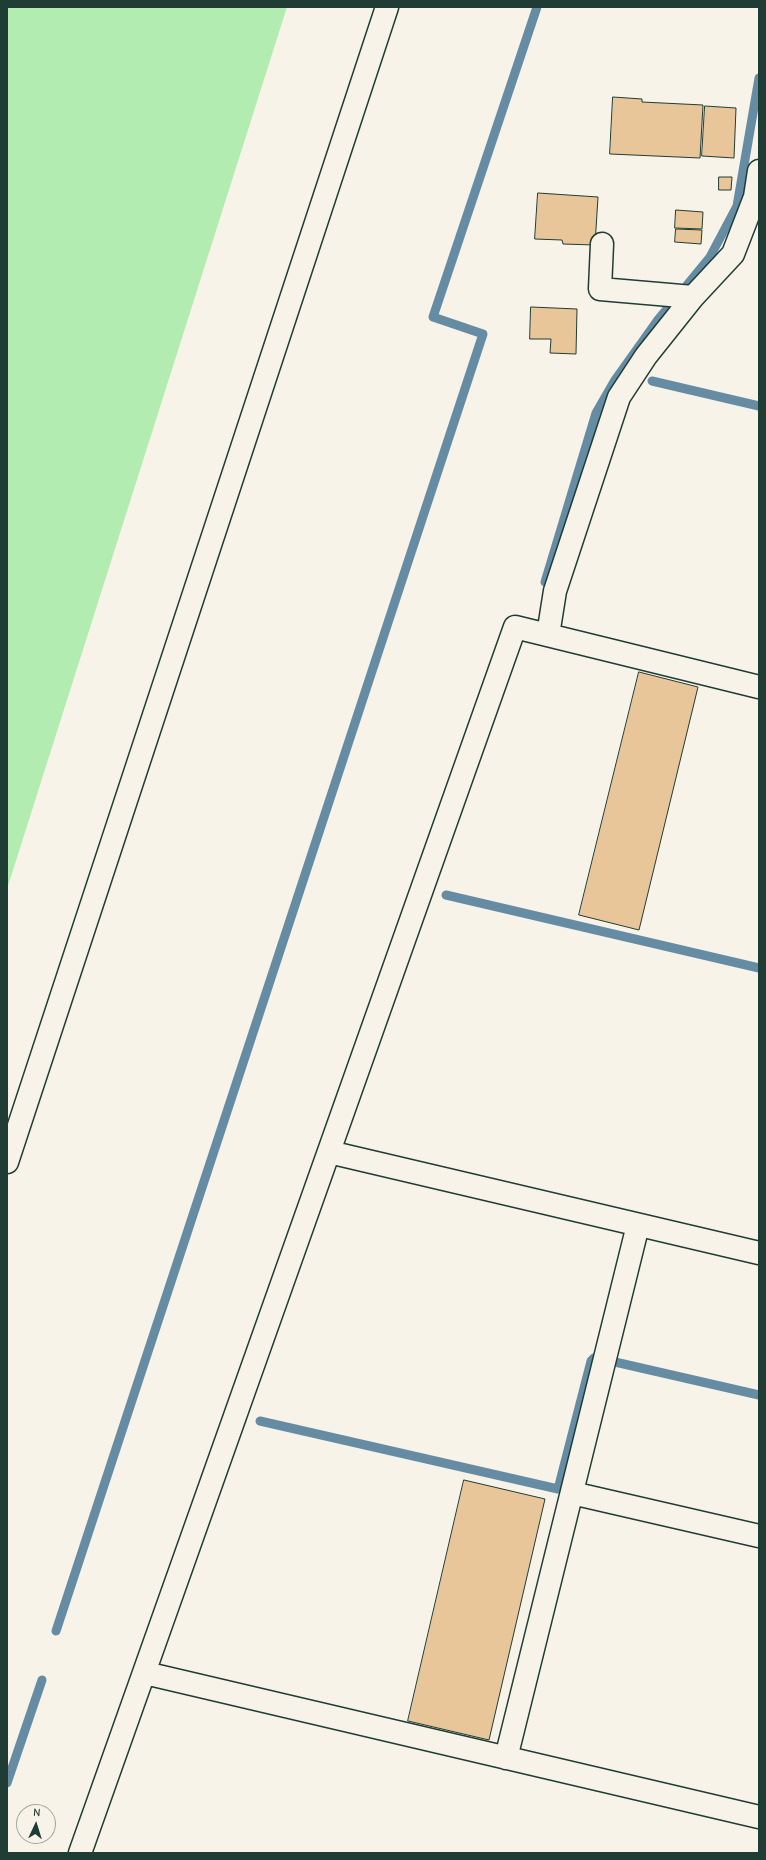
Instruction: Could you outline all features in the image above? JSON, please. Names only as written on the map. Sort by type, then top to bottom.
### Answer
[{"type":"street","points":[[7,1162],[387,7]]},
{"type":"street","points":[[548,635],[555,591],[618,397],[646,356],[693,297],[733,254],[755,197],[759,171]]},
{"type":"street","points":[[602,244],[600,289],[693,297]]},
{"type":"street","points":[[80,1853],[515,627],[759,687]]},
{"type":"street","points":[[329,1152],[759,1254]]},
{"type":"street","points":[[506,1758],[638,1225]]},
{"type":"street","points":[[572,1493],[759,1536]]},
{"type":"street","points":[[145,1673],[759,1817]]},
{"type":"green space","points":[[7,7],[287,7],[7,889]]},
{"type":"building","points":[[613,97],[642,99],[642,102],[703,105],[700,158],[610,154]]},
{"type":"building","points":[[705,106],[736,108],[734,158],[702,156]]},
{"type":"building","points":[[719,177],[732,177],[731,190],[719,190]]},
{"type":"building","points":[[538,193],[598,197],[595,245],[563,244],[562,240],[535,239]]},
{"type":"building","points":[[676,210],[703,212],[702,229],[675,228]]},
{"type":"building","points":[[676,229],[702,230],[701,244],[675,242]]},
{"type":"building","points":[[531,307],[577,309],[576,354],[550,353],[551,339],[530,339]]},
{"type":"building","points":[[639,672],[698,687],[639,930],[579,915]]},
{"type":"building","points":[[464,1480],[545,1499],[489,1740],[408,1721]]},
{"type":"waterway","points":[[56,1631],[483,334],[433,317],[537,7]]},
{"type":"waterway","points":[[687,285],[710,257],[737,206],[759,78]]},
{"type":"waterway","points":[[545,582],[596,413],[615,380],[657,321],[672,303]]},
{"type":"waterway","points":[[652,381],[759,406]]},
{"type":"waterway","points":[[446,895],[759,968]]},
{"type":"waterway","points":[[260,1421],[558,1489],[591,1361],[594,1358]]},
{"type":"waterway","points":[[615,1362],[759,1395]]},
{"type":"waterway","points":[[7,1783],[42,1680]]}]
